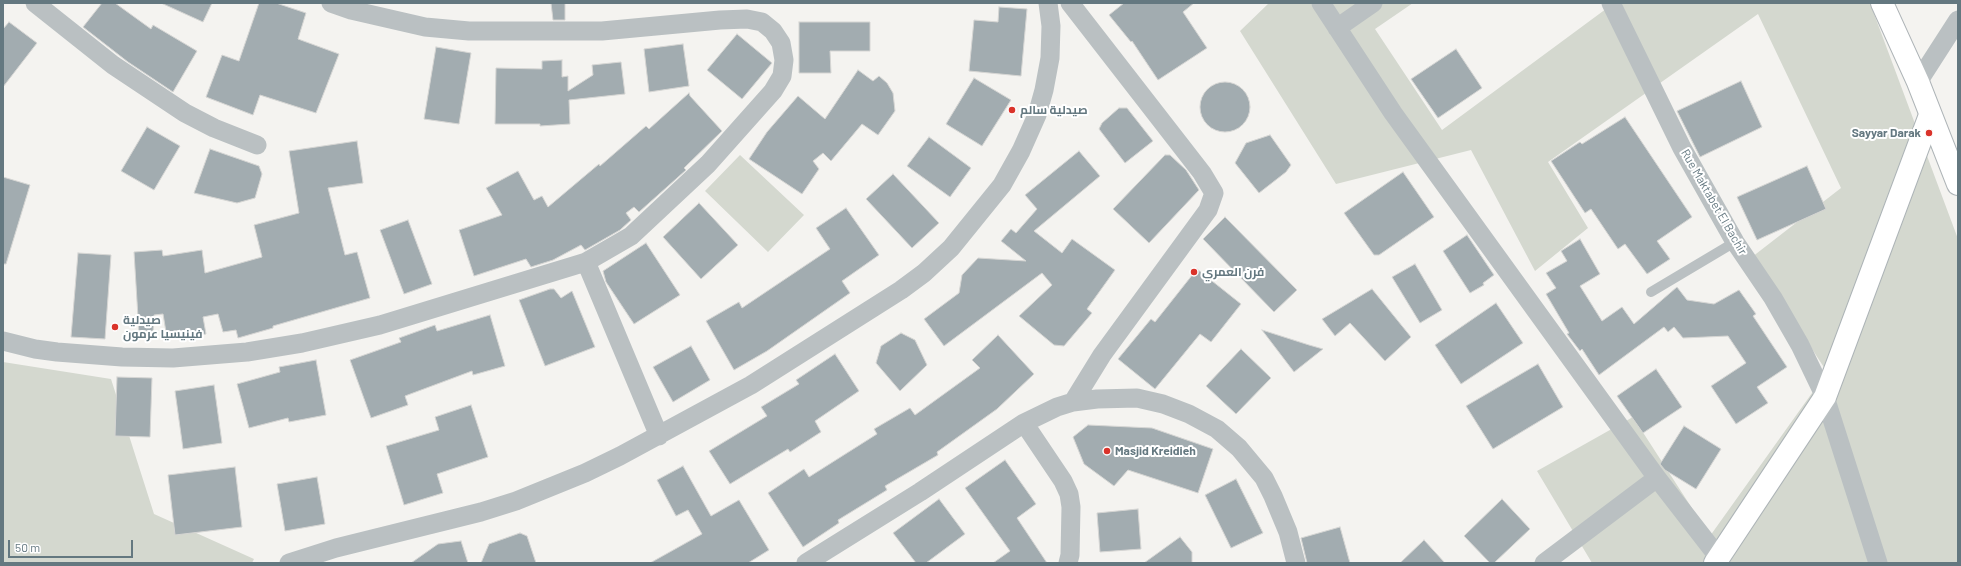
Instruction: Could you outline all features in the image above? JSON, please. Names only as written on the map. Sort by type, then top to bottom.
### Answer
[{"type":"street","points":[[35,3],[113,65],[185,113],[214,128],[257,145]]},
{"type":"street","points":[[3,341],[35,349],[57,352],[122,357],[173,358],[247,352],[302,343],[373,326],[586,262],[631,236],[682,190],[746,123],[773,91],[782,76],[784,60],[781,44],[773,31],[762,22],[747,19],[720,20],[602,31],[469,31],[426,27],[364,13],[331,3]]},
{"type":"street","points":[[290,563],[336,548],[441,523],[516,501],[585,473],[659,436],[751,385],[901,290],[924,273],[951,248],[1002,185],[1021,151],[1037,115],[1044,90],[1050,58],[1051,26],[1048,3]]},
{"type":"street","points":[[1070,3],[1202,173],[1214,193],[1208,210],[1102,355],[1073,402]]},
{"type":"street","points":[[1321,3],[1393,113],[1717,561],[1825,397],[1930,115]]},
{"type":"street","points":[[1337,28],[1373,3]]},
{"type":"street","name":"Rue Maktabet El Bachir","points":[[1611,3],[1682,148],[1735,242],[1773,298],[1800,345],[1825,397],[1878,563]]},
{"type":"street","points":[[1882,3],[1918,82],[1958,184]]},
{"type":"street","points":[[1918,82],[1958,20]]},
{"type":"street","points":[[586,262],[659,436]]},
{"type":"street","points":[[806,563],[920,492],[1024,423],[1057,407],[1073,402],[1097,399],[1137,398],[1163,404],[1218,429],[1239,448],[1264,478],[1288,532],[1296,563]]},
{"type":"street","points":[[1024,423],[1063,481],[1069,494],[1071,507],[1070,555],[1068,563]]},
{"type":"street","points":[[1544,563],[1657,478]]},
{"type":"lane","points":[[1651,292],[1735,242]]},
{"type":"shaded area","points":[[1269,3],[1413,3],[1375,29],[1442,130],[1614,3],[1870,3],[1958,239],[1958,563],[1592,563],[1537,471],[1633,417],[1710,536],[1827,372],[1752,257],[1841,188],[1758,14],[1548,162],[1588,228],[1535,271],[1471,150],[1336,184],[1240,31]]},
{"type":"shaded area","points":[[740,155],[804,215],[768,252],[705,191]]},
{"type":"shaded area","points":[[3,362],[111,379],[154,514],[254,559],[252,563],[4,563]]},
{"type":"building","points":[[102,3],[115,3],[151,29],[153,25],[197,51],[173,92],[128,62],[83,27]]},
{"type":"building","points":[[161,3],[212,3],[203,22]]},
{"type":"building","points":[[259,3],[276,3],[306,13],[298,39],[339,54],[316,113],[260,95],[253,115],[206,97],[222,55],[239,61]]},
{"type":"building","points":[[551,3],[565,3],[565,20],[553,20]]},
{"type":"building","points":[[1124,3],[1194,3],[1183,12],[1207,48],[1158,80],[1132,41],[1131,42],[1109,15]]},
{"type":"building","points":[[999,7],[1027,9],[1021,76],[969,71],[974,20],[998,22]]},
{"type":"building","points":[[9,22],[37,43],[3,87],[3,29]]},
{"type":"building","points":[[799,22],[870,22],[870,51],[830,51],[831,73],[799,73]]},
{"type":"building","points":[[737,34],[772,63],[742,99],[707,70]]},
{"type":"building","points":[[683,44],[689,86],[649,92],[644,49]]},
{"type":"building","points":[[436,47],[471,53],[459,124],[424,119]]},
{"type":"building","points":[[1456,49],[1482,88],[1438,118],[1411,79]]},
{"type":"building","points":[[562,60],[562,77],[568,76],[568,91],[593,75],[592,65],[621,62],[625,94],[569,100],[570,124],[540,126],[540,124],[495,124],[496,68],[542,69],[542,61]]},
{"type":"building","points":[[858,70],[873,81],[879,76],[887,83],[893,93],[895,111],[878,135],[862,124],[831,161],[823,153],[813,161],[819,169],[802,194],[749,159],[767,132],[798,96],[825,119]]},
{"type":"building","points":[[974,78],[1011,100],[982,146],[946,124]]},
{"type":"building","points":[[1741,81],[1762,127],[1700,157],[1677,111]]},
{"type":"building","points":[[1220,82],[1230,82],[1243,89],[1250,102],[1250,112],[1243,125],[1230,132],[1220,132],[1211,128],[1204,121],[1200,112],[1200,102],[1204,93],[1211,86]]},
{"type":"building","points":[[689,93],[690,96],[722,131],[684,168],[686,170],[639,212],[634,207],[626,213],[631,220],[620,230],[585,250],[581,245],[553,260],[531,267],[526,259],[474,276],[459,230],[502,215],[486,188],[518,171],[534,200],[542,196],[548,207],[599,164],[600,166],[646,126],[649,129]]},
{"type":"building","points":[[1119,108],[1127,108],[1153,141],[1125,163],[1099,129],[1102,123]]},
{"type":"building","points":[[1625,117],[1692,217],[1657,241],[1670,259],[1647,274],[1625,244],[1618,249],[1591,209],[1585,213],[1551,161],[1580,142],[1582,144]]},
{"type":"building","points":[[147,127],[180,146],[154,190],[121,171]]},
{"type":"building","points":[[1270,135],[1291,165],[1286,172],[1259,193],[1235,163],[1246,143]]},
{"type":"building","points":[[929,137],[971,168],[950,197],[907,166]]},
{"type":"building","points":[[357,141],[363,183],[328,188],[345,255],[357,252],[370,298],[273,326],[273,328],[238,338],[236,330],[223,332],[218,314],[203,317],[206,334],[189,337],[188,331],[166,332],[163,314],[154,315],[153,333],[139,334],[134,252],[162,250],[163,256],[202,250],[205,273],[262,257],[254,225],[299,213],[289,151]]},
{"type":"building","points":[[210,149],[259,166],[262,174],[255,198],[237,203],[194,193]]},
{"type":"building","points":[[1079,151],[1100,176],[1034,231],[1062,253],[1072,239],[1115,270],[1087,309],[1092,313],[1064,346],[1054,345],[1019,316],[1052,285],[1042,273],[944,346],[924,319],[959,293],[962,275],[978,258],[1026,261],[1001,241],[1011,229],[1016,233],[1037,209],[1025,195]]},
{"type":"building","points":[[1165,155],[1170,155],[1186,170],[1199,190],[1149,243],[1113,209]]},
{"type":"building","points":[[1807,166],[1826,209],[1757,240],[1737,197]]},
{"type":"building","points":[[1403,172],[1434,217],[1379,255],[1374,255],[1344,213]]},
{"type":"building","points":[[893,174],[939,223],[912,248],[866,199]]},
{"type":"building","points":[[3,177],[30,185],[6,264],[3,264]]},
{"type":"building","points":[[699,203],[738,245],[701,279],[663,237]]},
{"type":"building","points":[[846,208],[879,255],[842,281],[850,293],[767,351],[734,370],[706,321],[739,302],[742,308],[830,249],[816,228]]},
{"type":"building","points":[[1225,217],[1297,290],[1274,312],[1203,239]]},
{"type":"building","points":[[408,220],[432,284],[404,294],[380,230]]},
{"type":"building","points":[[1467,235],[1494,275],[1483,283],[1484,285],[1470,293],[1443,251]]},
{"type":"building","points":[[1580,239],[1600,274],[1580,286],[1602,321],[1622,307],[1634,324],[1677,287],[1687,300],[1714,304],[1739,290],[1756,314],[1753,316],[1787,367],[1757,387],[1768,403],[1736,424],[1711,386],[1746,363],[1728,336],[1683,338],[1674,327],[1668,332],[1664,327],[1599,375],[1582,349],[1580,351],[1567,334],[1569,333],[1546,294],[1556,288],[1546,273],[1567,261],[1561,251]]},
{"type":"building","points":[[646,243],[680,295],[634,324],[606,282],[603,271]]},
{"type":"building","points":[[78,253],[111,255],[105,339],[71,337]]},
{"type":"building","points":[[1415,264],[1442,310],[1420,323],[1392,277]]},
{"type":"building","points":[[1197,269],[1241,304],[1211,342],[1200,334],[1155,389],[1118,359],[1151,319],[1155,322]]},
{"type":"building","points":[[554,289],[561,298],[572,291],[595,347],[545,366],[519,300]]},
{"type":"building","points":[[1372,289],[1411,337],[1385,361],[1350,323],[1335,336],[1322,319]]},
{"type":"building","points":[[1496,303],[1523,343],[1461,384],[1435,345]]},
{"type":"building","points":[[490,315],[505,366],[473,375],[472,371],[405,396],[408,405],[371,418],[350,360],[401,342],[399,338],[435,325],[437,331]]},
{"type":"building","points":[[1262,330],[1309,345],[1323,349],[1294,372]]},
{"type":"building","points":[[901,333],[915,340],[927,365],[900,391],[876,363],[881,346]]},
{"type":"building","points":[[998,335],[1034,374],[997,409],[937,452],[938,455],[885,486],[887,490],[838,520],[839,523],[803,547],[768,493],[804,469],[809,477],[877,434],[874,429],[910,408],[915,415],[980,368],[972,360]]},
{"type":"building","points":[[691,346],[710,380],[673,402],[653,367]]},
{"type":"building","points":[[1241,349],[1271,378],[1236,414],[1206,386]]},
{"type":"building","points":[[835,354],[859,391],[815,421],[821,432],[790,452],[788,449],[730,484],[709,451],[767,416],[761,407],[799,384],[796,380]]},
{"type":"building","points":[[316,360],[326,415],[289,422],[288,418],[249,428],[237,384],[280,372],[279,367]]},
{"type":"building","points":[[1538,364],[1563,407],[1493,449],[1466,406]]},
{"type":"building","points":[[1656,369],[1682,407],[1643,433],[1617,396]]},
{"type":"building","points":[[117,377],[152,378],[150,437],[115,436]]},
{"type":"building","points":[[214,385],[222,443],[183,449],[175,391]]},
{"type":"building","points":[[471,405],[488,457],[437,474],[443,493],[404,505],[386,446],[439,430],[435,417]]},
{"type":"building","points":[[1088,425],[1152,428],[1213,449],[1198,493],[1128,470],[1114,486],[1084,464],[1073,437]]},
{"type":"building","points":[[1684,426],[1721,449],[1696,489],[1665,470],[1660,464]]},
{"type":"building","points":[[1005,460],[1036,504],[1017,518],[1047,563],[993,563],[1010,551],[965,488]]},
{"type":"building","points":[[683,466],[711,516],[739,500],[769,550],[748,563],[650,563],[702,534],[688,510],[676,516],[657,480]]},
{"type":"building","points":[[235,467],[242,527],[175,535],[168,475]]},
{"type":"building","points":[[317,477],[325,524],[285,531],[277,484]]},
{"type":"building","points":[[1236,479],[1263,533],[1231,548],[1205,495]]},
{"type":"building","points":[[939,499],[965,534],[926,563],[916,563],[893,533]]},
{"type":"building","points":[[1502,499],[1530,529],[1494,563],[1490,563],[1464,536]]},
{"type":"building","points":[[1138,509],[1141,549],[1100,552],[1097,513]]},
{"type":"building","points":[[1340,527],[1350,563],[1307,563],[1301,538]]},
{"type":"building","points":[[520,533],[527,536],[536,563],[481,563],[489,544]]},
{"type":"building","points":[[1180,537],[1192,552],[1192,563],[1144,563]]},
{"type":"building","points":[[1424,540],[1445,563],[1400,563]]},
{"type":"building","points":[[461,541],[468,563],[411,563],[438,544]]},
{"type":"place","name":"صيدلية سالم","points":[[1012,110]]},
{"type":"place","name":"Sayyar Darak","points":[[1929,133]]},
{"type":"place","name":"فرن العمري","points":[[1194,272]]},
{"type":"place","name":"صيدلية فينيسيا عرمون","points":[[115,327]]},
{"type":"place","name":"Masjid Kreidieh","points":[[1107,451]]}]
